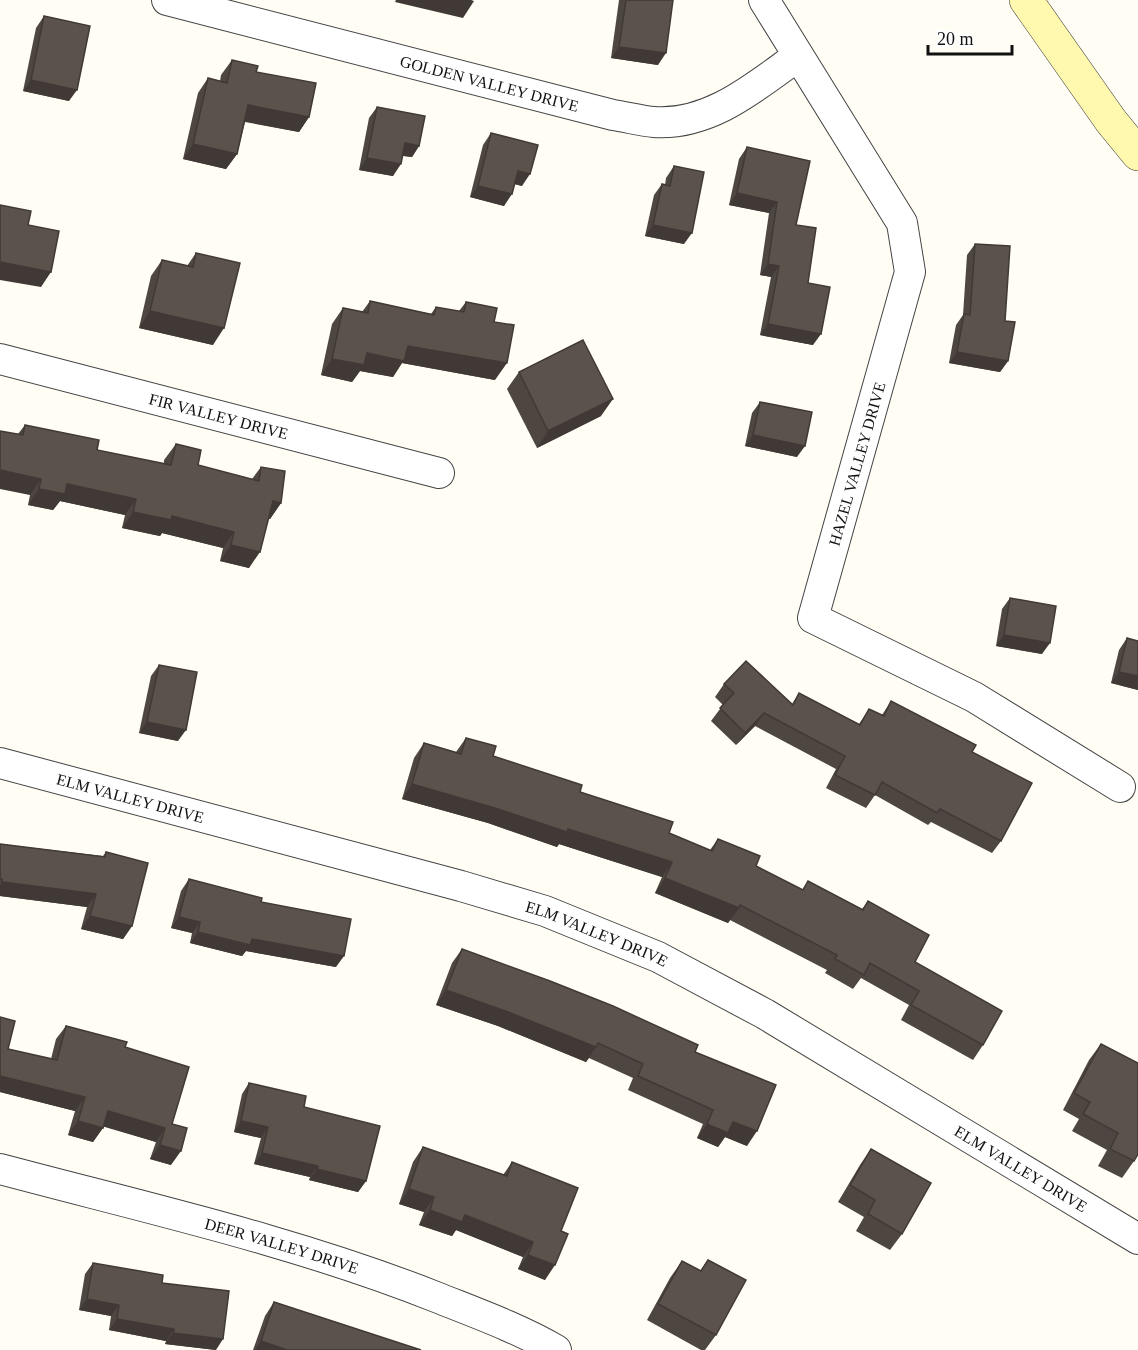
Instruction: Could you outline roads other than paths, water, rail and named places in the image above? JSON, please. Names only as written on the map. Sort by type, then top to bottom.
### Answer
[{"type":"main road","points":[[1026,0],[1111,121],[1138,154]]},
{"type":"street","name":"GOLDEN VALLEY DRIVE","points":[[167,0],[613,115],[656,122],[695,118],[735,100],[798,56]]},
{"type":"street","name":"HAZEL VALLEY DRIVE","points":[[764,0],[902,223],[909,272],[813,618],[974,698],[1120,787]]},
{"type":"street","name":"FIR VALLEY DRIVE","points":[[0,359],[439,473]]},
{"type":"street","name":"ELM VALLEY DRIVE","points":[[0,763],[471,889],[545,911],[658,957],[765,1014],[1138,1239]]},
{"type":"street","name":"DEER VALLEY DRIVE","points":[[0,1169],[247,1234],[378,1274],[486,1317],[556,1350]]}]
